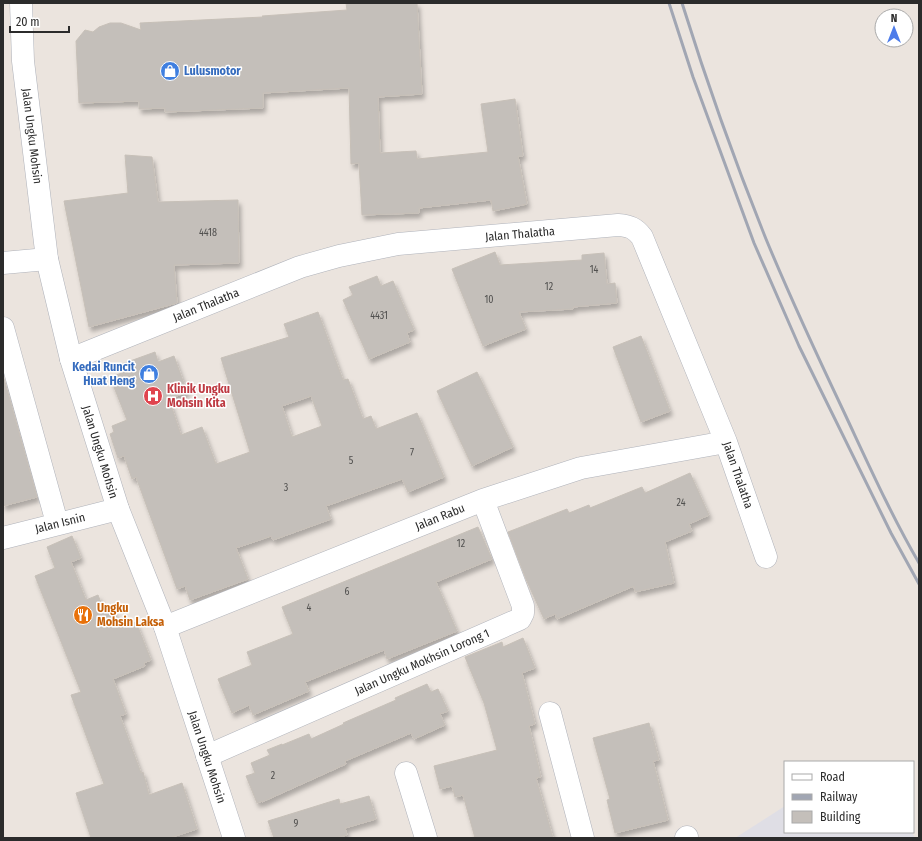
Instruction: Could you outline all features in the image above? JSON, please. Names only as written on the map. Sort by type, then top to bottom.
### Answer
[{"type":"street","name":"Jalan Ungku Mohsin","points":[[21,3],[24,69],[47,258],[71,359],[118,509],[165,627],[234,838]]},
{"type":"street","name":"Jalan Thalatha","points":[[71,359],[300,267],[338,256],[398,244],[626,225],[638,231],[642,237],[726,442],[766,556]]},
{"type":"street","points":[[3,263],[47,258]]},
{"type":"street","points":[[3,328],[57,523]]},
{"type":"street","name":"Jalan Rabu","points":[[165,627],[483,500],[581,468],[726,442]]},
{"type":"street","name":"Jalan Ungku Mokhsin Lorong 1","points":[[207,756],[520,619],[523,613],[523,606],[483,500]]},
{"type":"street","name":"Jalan Isnin","points":[[3,538],[57,523],[118,509]]},
{"type":"street","points":[[550,713],[583,838]]},
{"type":"street","points":[[406,773],[426,838]]},
{"type":"shaded area","points":[[784,807],[784,833],[912,833],[915,838],[735,838]]},
{"type":"building","points":[[346,3],[417,3],[422,94],[378,97],[380,153],[416,151],[417,159],[488,152],[481,104],[515,99],[523,156],[518,156],[527,204],[493,211],[491,200],[419,208],[419,213],[362,215],[359,163],[351,164],[349,88],[263,93],[263,108],[165,112],[165,108],[139,109],[139,101],[79,103],[76,41],[85,30],[93,32],[99,27],[110,23],[121,23],[141,30],[140,23],[263,17],[262,16],[347,10]]},
{"type":"building","points":[[125,155],[152,157],[158,202],[238,200],[239,263],[174,265],[177,303],[89,327],[64,201],[128,193]]},
{"type":"building","points":[[495,252],[500,265],[582,260],[582,255],[604,253],[607,284],[615,283],[617,303],[573,307],[573,309],[519,312],[526,329],[483,346],[452,269]]},
{"type":"building","points":[[377,276],[381,286],[393,281],[414,330],[407,333],[410,342],[369,359],[343,300],[353,295],[349,287]]},
{"type":"building","points":[[318,312],[343,380],[348,379],[363,419],[371,416],[376,429],[417,413],[444,477],[408,492],[402,479],[326,506],[331,519],[273,540],[271,536],[236,548],[248,579],[190,600],[185,586],[177,589],[136,477],[132,479],[124,456],[118,458],[110,434],[114,432],[112,426],[127,420],[110,377],[122,373],[119,365],[155,352],[158,362],[174,356],[187,392],[169,399],[181,435],[202,427],[216,464],[250,452],[221,358],[289,337],[284,324]],"holes":[[[311,396],[322,426],[292,437],[282,406]]]},
{"type":"building","points":[[641,336],[670,411],[641,422],[613,347]]},
{"type":"building","points":[[477,372],[513,447],[472,466],[437,391]]},
{"type":"building","points":[[3,375],[37,497],[3,506]]},
{"type":"building","points":[[690,473],[709,515],[689,524],[692,531],[665,542],[674,583],[635,592],[634,586],[557,619],[555,614],[544,619],[526,579],[508,532],[567,509],[569,513],[589,505],[590,508],[642,487],[645,493]]},
{"type":"building","points":[[478,527],[492,559],[436,582],[457,631],[387,659],[384,650],[305,682],[309,691],[253,715],[249,705],[232,713],[218,679],[252,665],[247,652],[293,634],[282,607]]},
{"type":"building","points":[[72,536],[81,558],[71,562],[86,600],[98,595],[103,608],[111,605],[120,628],[136,622],[151,660],[144,663],[145,666],[113,679],[126,714],[120,716],[141,773],[143,772],[149,795],[182,783],[197,829],[169,838],[91,838],[76,793],[104,784],[71,695],[81,692],[35,576],[55,568],[47,547]]},
{"type":"building","points":[[523,638],[535,668],[522,673],[535,724],[529,726],[541,777],[536,778],[553,838],[475,838],[463,795],[455,797],[452,786],[440,789],[434,766],[497,750],[484,703],[465,657],[502,642],[503,647]]},
{"type":"building","points":[[427,684],[431,692],[438,689],[448,711],[440,714],[445,725],[414,739],[411,733],[345,761],[346,764],[257,803],[246,776],[255,773],[251,763],[270,755],[267,750],[309,734],[311,739]]},
{"type":"building","points":[[649,723],[659,760],[653,761],[668,820],[615,833],[607,800],[610,799],[593,738]]},
{"type":"building","points":[[369,796],[376,819],[345,828],[347,835],[335,838],[274,838],[268,821],[339,799],[340,804]]},
{"type":"railway","points":[[669,3],[693,77],[754,243],[799,346],[891,533],[919,584]]},
{"type":"railway","points":[[682,3],[732,152],[775,261],[870,468],[898,525],[919,563]]},
{"type":"place","name":"Lulusmotor","points":[[170,71]]},
{"type":"place","name":"Kedai Runcit Huat Heng","points":[[149,374]]},
{"type":"place","name":"Klinik Ungku Mohsin Kita","points":[[153,396]]},
{"type":"place","name":"Ungku Mohsin Laksa","points":[[83,615]]}]
